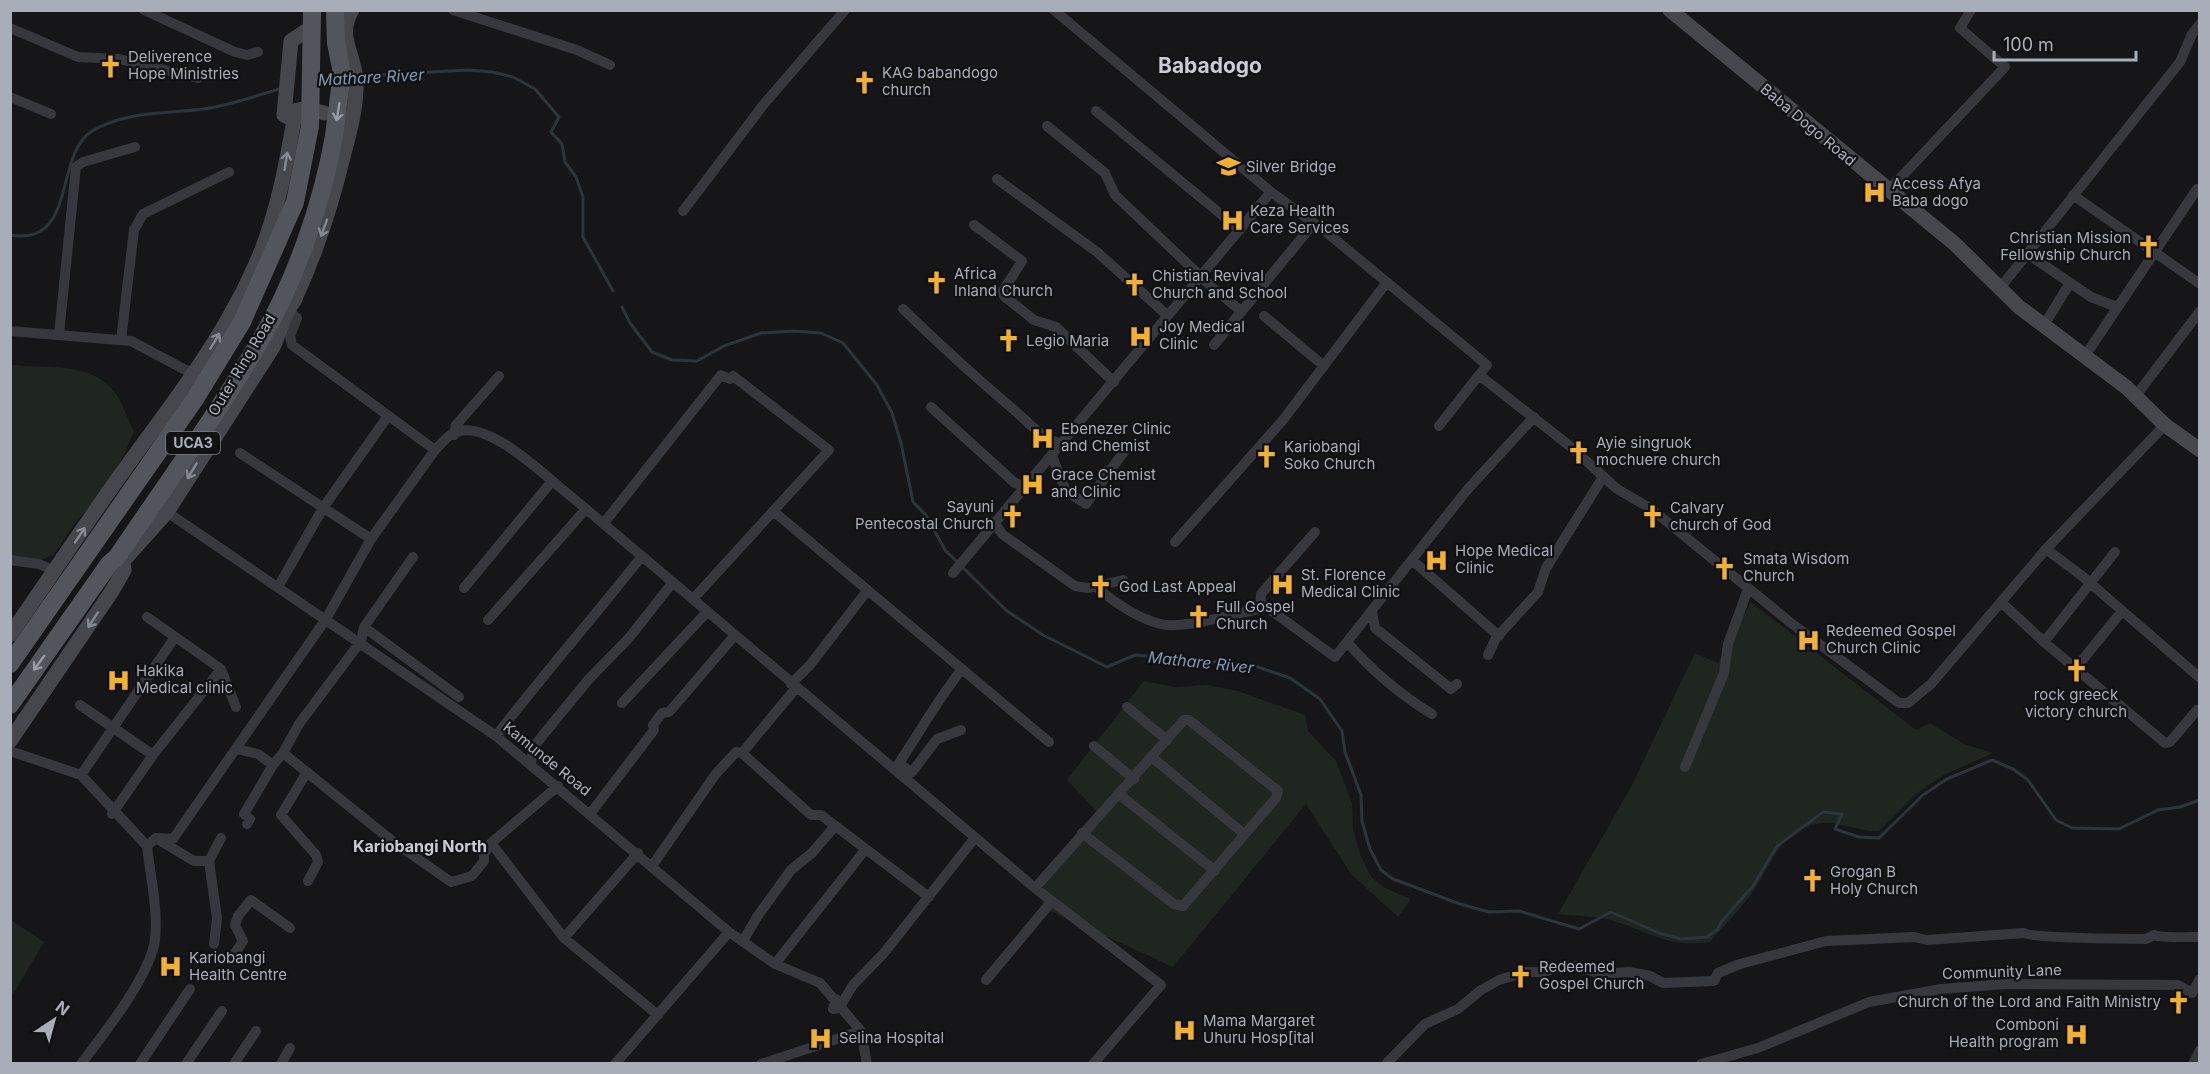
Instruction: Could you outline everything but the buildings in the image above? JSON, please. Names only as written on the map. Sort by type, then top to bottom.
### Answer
[{"type":"main road","points":[[306,10],[306,31],[297,36],[318,44],[345,39],[345,21],[352,10]]},
{"type":"main road","name":"Outer Ring Road","points":[[10,664],[195,399],[242,322],[295,202],[308,149],[312,10]]},
{"type":"main road","name":"Outer Ring Road","points":[[10,705],[118,563],[264,334],[316,211],[330,158],[342,73],[336,43],[335,10]]},
{"type":"main road","name":"Baba Dogo Road","points":[[1670,10],[1955,244],[2019,307],[2126,387],[2165,425],[2199,450]]},
{"type":"main road","name":"UCA3","points":[[10,635],[195,375],[224,328],[262,249],[280,194],[289,117],[291,41],[306,31]]},
{"type":"main road","name":"Outer Ring Road","points":[[10,741],[72,653],[118,563],[167,512],[273,347],[284,323],[287,309],[294,301],[326,222],[341,170],[353,110],[356,80],[345,39]]},
{"type":"main road","points":[[289,117],[293,111],[309,109],[324,113]]},
{"type":"main road","points":[[253,378],[264,334]]},
{"type":"street","points":[[144,10],[235,52],[247,55],[258,52]]},
{"type":"street","points":[[683,211],[764,104],[845,10]]},
{"type":"street","points":[[1054,10],[1271,192],[1314,223],[1487,365],[1439,426]]},
{"type":"street","points":[[1888,191],[2005,67],[1960,28],[1971,10]]},
{"type":"street","points":[[454,11],[577,50],[610,65]]},
{"type":"street","points":[[2000,288],[2180,62],[2199,24]]},
{"type":"street","points":[[10,28],[78,57],[119,59],[198,78]]},
{"type":"street","points":[[10,97],[51,114]]},
{"type":"street","points":[[1096,111],[1240,230]]},
{"type":"street","points":[[1047,126],[1105,173],[1115,195],[1241,311]]},
{"type":"street","points":[[59,334],[76,168],[83,162],[135,147]]},
{"type":"street","points":[[121,340],[137,221],[143,214],[228,172]]},
{"type":"street","points":[[997,179],[1097,252],[1167,315]]},
{"type":"street","points":[[2085,356],[2197,189]]},
{"type":"street","points":[[954,572],[994,522],[1028,487],[1167,315],[1271,192]]},
{"type":"street","points":[[2073,195],[2199,285]]},
{"type":"street","points":[[1214,345],[1314,223]]},
{"type":"street","points":[[974,225],[1022,261],[1004,291],[1004,296],[1041,324],[1051,324],[1056,327],[1114,382]]},
{"type":"street","points":[[2026,253],[2091,297],[2117,308]]},
{"type":"street","points":[[1175,542],[1283,420],[1387,282]]},
{"type":"street","points":[[2044,325],[2070,283]]},
{"type":"street","points":[[287,309],[297,318],[290,336],[292,345],[435,450]]},
{"type":"street","points":[[903,309],[969,373],[1038,431],[1053,442],[1062,444]]},
{"type":"street","points":[[2135,397],[2199,311]]},
{"type":"street","points":[[1264,316],[1324,366]]},
{"type":"street","points":[[10,330],[121,340],[140,345],[195,375]]},
{"type":"street","points":[[604,524],[721,375],[730,379],[733,376],[829,450],[693,599]]},
{"type":"street","points":[[1479,375],[1534,417],[1617,489],[1650,508],[1748,590],[1899,703],[1908,703],[1931,684],[2046,549],[2165,425]]},
{"type":"street","points":[[462,430],[452,435],[456,425],[499,376]]},
{"type":"street","points":[[931,407],[1015,483],[1028,487]]},
{"type":"street","points":[[278,587],[323,508],[388,416]]},
{"type":"street","points":[[1260,606],[1335,657],[1467,490],[1534,417]]},
{"type":"street","points":[[147,846],[156,838],[173,839],[326,619],[371,539],[435,450],[448,435],[462,430],[477,431],[497,439],[552,481],[794,686],[897,767],[974,839],[1161,986],[1093,1064]]},
{"type":"street","points":[[1052,456],[1066,491],[1086,504],[1128,447]]},
{"type":"street","points":[[240,453],[371,539]]},
{"type":"street","points":[[1488,655],[1499,636],[1538,592],[1546,568],[1603,477]]},
{"type":"street","points":[[464,588],[552,481]]},
{"type":"street","points":[[488,620],[586,509]]},
{"type":"street","points":[[773,511],[1049,742]]},
{"type":"street","name":"Kamunde Road","points":[[167,512],[496,736],[638,853],[729,932],[775,964],[820,983],[861,1031],[867,1064]]},
{"type":"street","points":[[994,522],[1002,534],[1075,586],[1088,588],[1123,580]]},
{"type":"street","points":[[1260,606],[1261,594],[1315,532]]},
{"type":"street","points":[[2046,549],[2090,583],[2199,678]]},
{"type":"street","points":[[2044,642],[2115,552]]},
{"type":"street","points":[[247,824],[250,819],[244,814],[273,765],[283,753],[299,724],[361,641],[364,627],[413,556]]},
{"type":"street","points":[[496,736],[559,654],[598,612],[642,556]]},
{"type":"street","points":[[10,560],[39,564],[55,571]]},
{"type":"street","points":[[1412,560],[1499,636]]},
{"type":"street","points":[[531,765],[533,748],[543,735],[589,680],[629,638],[673,582]]},
{"type":"street","points":[[1096,587],[1113,601],[1161,624],[1176,625],[1260,606],[1304,626],[1326,645]]},
{"type":"street","points":[[1685,767],[1724,673],[1728,644],[1748,590]]},
{"type":"street","points":[[742,753],[867,591]]},
{"type":"street","points":[[2001,602],[2044,642],[2167,744],[2197,710]]},
{"type":"street","points":[[2076,668],[2122,611]]},
{"type":"street","points":[[622,703],[707,612]]},
{"type":"street","points":[[1372,612],[1375,628],[1450,689],[1457,684]]},
{"type":"street","points":[[147,617],[221,669],[236,707]]},
{"type":"street","points":[[364,627],[459,697]]},
{"type":"street","points":[[590,814],[654,730],[653,725],[662,713],[669,712],[735,635]]},
{"type":"street","points":[[81,775],[175,637]]},
{"type":"street","points":[[1347,642],[1395,691],[1432,714]]},
{"type":"street","points":[[111,814],[153,755],[221,669]]},
{"type":"street","points":[[897,767],[913,746],[936,702],[962,669]]},
{"type":"street","points":[[80,705],[114,726],[153,755]]},
{"type":"street","points":[[1127,707],[1167,740]]},
{"type":"street","points":[[1035,888],[1082,833],[1153,758],[1184,720],[1189,720],[1278,791],[1276,798],[1183,906],[1177,905],[1082,833]]},
{"type":"street","points":[[897,767],[912,772],[937,739],[961,730]]},
{"type":"street","points":[[1094,746],[1134,779]]},
{"type":"street","points":[[237,749],[258,754],[273,765]]},
{"type":"street","points":[[10,752],[81,775],[147,846],[155,931],[153,948],[132,990],[81,1064]]},
{"type":"street","points":[[652,866],[715,776],[736,752],[742,753],[811,815],[819,814],[929,897]]},
{"type":"street","points":[[283,753],[391,840],[451,882],[472,876],[484,861],[484,854],[491,843],[558,786]]},
{"type":"street","points":[[1153,758],[1244,834]]},
{"type":"street","points":[[307,772],[281,815],[315,855],[318,862],[308,881]]},
{"type":"street","points":[[1120,795],[1215,871]]},
{"type":"street","points":[[743,941],[757,917],[791,870],[812,853],[835,826]]},
{"type":"street","points":[[156,838],[194,861],[209,861]]},
{"type":"street","points":[[214,944],[217,918],[209,861],[221,838]]},
{"type":"street","points":[[836,999],[833,1009],[839,1008],[853,985],[884,954],[974,839]]},
{"type":"street","points":[[491,843],[564,938],[658,1015]]},
{"type":"street","points":[[775,964],[865,850]]},
{"type":"street","points":[[564,938],[638,853]]},
{"type":"street","points":[[233,956],[243,941],[235,925],[238,916],[251,900],[290,928]]},
{"type":"street","points":[[986,980],[1052,901]]},
{"type":"street","points":[[615,1064],[729,932]]},
{"type":"street","points":[[1386,1064],[1425,1024],[1458,1009],[1481,990],[1525,972],[1544,972],[1561,966],[1576,966],[1601,974],[1629,972],[1650,976],[1664,983],[1698,983],[1714,981],[1718,973],[1740,964],[1836,940],[1914,937],[1932,940],[2024,933],[2029,937],[2047,938],[2087,936],[2146,939],[2154,935],[2164,939],[2180,936],[2199,937]]},
{"type":"street","name":"Community Lane","points":[[1701,1064],[1758,1048],[1869,1002],[1941,988],[2006,984],[2178,985],[2192,993],[2199,981]]},
{"type":"street","points":[[140,1064],[190,989]]},
{"type":"street","points":[[186,1064],[222,1011]]},
{"type":"street","points":[[234,1064],[256,1031]]},
{"type":"street","points":[[761,1064],[861,1031]]},
{"type":"street","points":[[280,1064],[290,1048]]},
{"type":"street","points":[[2193,1064],[2199,1050]]},
{"type":"shaded area","points":[[10,365],[70,369],[97,377],[118,397],[134,431],[124,455],[99,496],[73,526],[54,554],[25,567],[11,565]]},
{"type":"shaded area","points":[[1751,602],[1916,730],[1930,723],[1964,744],[1993,753],[1944,775],[1920,791],[1879,831],[1861,830],[1830,823],[1800,829],[1783,844],[1752,893],[1710,942],[1671,941],[1607,919],[1558,914],[1630,789],[1695,653],[1718,663]]},
{"type":"shaded area","points":[[1144,681],[1175,687],[1207,685],[1238,691],[1305,715],[1308,731],[1336,761],[1352,803],[1353,829],[1361,857],[1372,878],[1385,888],[1411,899],[1398,917],[1351,874],[1306,804],[1173,967],[1042,907],[1044,875],[1102,817],[1067,780]]},
{"type":"shaded area","points":[[11,920],[44,942],[11,998]]},
{"type":"waterway","name":"Mathare River","points":[[360,76],[468,70],[513,77],[535,89],[559,117],[551,132],[562,144],[565,162],[576,177],[583,197],[583,237],[613,291]]},
{"type":"waterway","name":"Mathare River","points":[[318,79],[335,76]]},
{"type":"waterway","name":"Mathare River","points":[[10,235],[31,235],[46,227],[56,214],[72,159],[80,143],[92,131],[118,120],[146,114],[213,108],[283,88]]},
{"type":"waterway","name":"Mathare River","points":[[622,307],[630,323],[652,352],[672,360],[697,361],[724,346],[761,333],[794,331],[821,333],[843,343],[877,385],[892,413],[901,443],[913,502],[926,515],[945,550],[1007,611],[1043,635],[1107,667],[1135,655],[1252,665],[1290,678],[1320,699],[1342,731],[1345,752],[1361,795],[1362,821],[1370,849],[1381,870],[1393,879],[1460,904],[1489,912],[1519,911],[1579,929],[1611,912],[1659,933],[1681,939],[1707,937],[1718,929],[1721,922],[1753,886],[1777,846],[1823,812],[1842,814],[1835,829],[1859,837],[1879,838],[1923,795],[1947,779],[1992,760],[2013,769],[2028,780],[2056,820],[2072,828],[2119,829],[2158,810],[2180,807],[2200,800]]},
{"type":"place","name":"Deliverence Hope Ministries","points":[[110,66]]},
{"type":"place","name":"KAG babandogo church","points":[[864,82]]},
{"type":"place","name":"Silver Bridge","points":[[1228,167]]},
{"type":"place","name":"Access Afya Baba dogo","points":[[1874,193]]},
{"type":"place","name":"Keza Health Care Services","points":[[1232,220]]},
{"type":"place","name":"Christian Mission Fellowship Church","points":[[2149,247]]},
{"type":"place","name":"Africa Inland Church","points":[[936,283]]},
{"type":"place","name":"Chistian Revival Church and School","points":[[1134,285]]},
{"type":"place","name":"Joy Medical Clinic","points":[[1141,336]]},
{"type":"place","name":"Legio Maria","points":[[1008,341]]},
{"type":"place","name":"Ebenezer Clinic and Chemist","points":[[1043,438]]},
{"type":"place","name":"Ayie singruok mochuere church","points":[[1578,452]]},
{"type":"place","name":"Kariobangi Soko Church","points":[[1266,456]]},
{"type":"place","name":"Grace Chemist and Clinic","points":[[1033,484]]},
{"type":"place","name":"Sayuni Pentecostal Church","points":[[1012,516]]},
{"type":"place","name":"Calvary church of God","points":[[1652,517]]},
{"type":"place","name":"Hope Medical Clinic","points":[[1437,560]]},
{"type":"place","name":"Smata Wisdom Church","points":[[1725,568]]},
{"type":"place","name":"St. Florence Medical Clinic","points":[[1283,584]]},
{"type":"place","name":"God Last Appeal","points":[[1101,587]]},
{"type":"place","name":"Full Gospel Church","points":[[1198,616]]},
{"type":"place","name":"Redeemed Gospel Church Clinic","points":[[1808,640]]},
{"type":"place","name":"rock greeck victory church","points":[[2076,671]]},
{"type":"place","name":"Hakika Medical clinic","points":[[118,680]]},
{"type":"place","name":"Grogan B Holy Church","points":[[1812,881]]},
{"type":"place","name":"Kariobangi Health Centre","points":[[171,967]]},
{"type":"place","name":"Redeemed Gospel Church","points":[[1521,976]]},
{"type":"place","name":"Church of the Lord and Faith Ministry","points":[[2179,1002]]},
{"type":"place","name":"Mama Margaret Uhuru Hosp[ital","points":[[1185,1030]]},
{"type":"place","name":"Comboni Health program","points":[[2077,1034]]},
{"type":"place","name":"Selina Hospital","points":[[821,1038]]},
{"type":"district","name":"Babadogo","points":[[1210,66]]},
{"type":"district","name":"Kariobangi North","points":[[420,846]]}]
